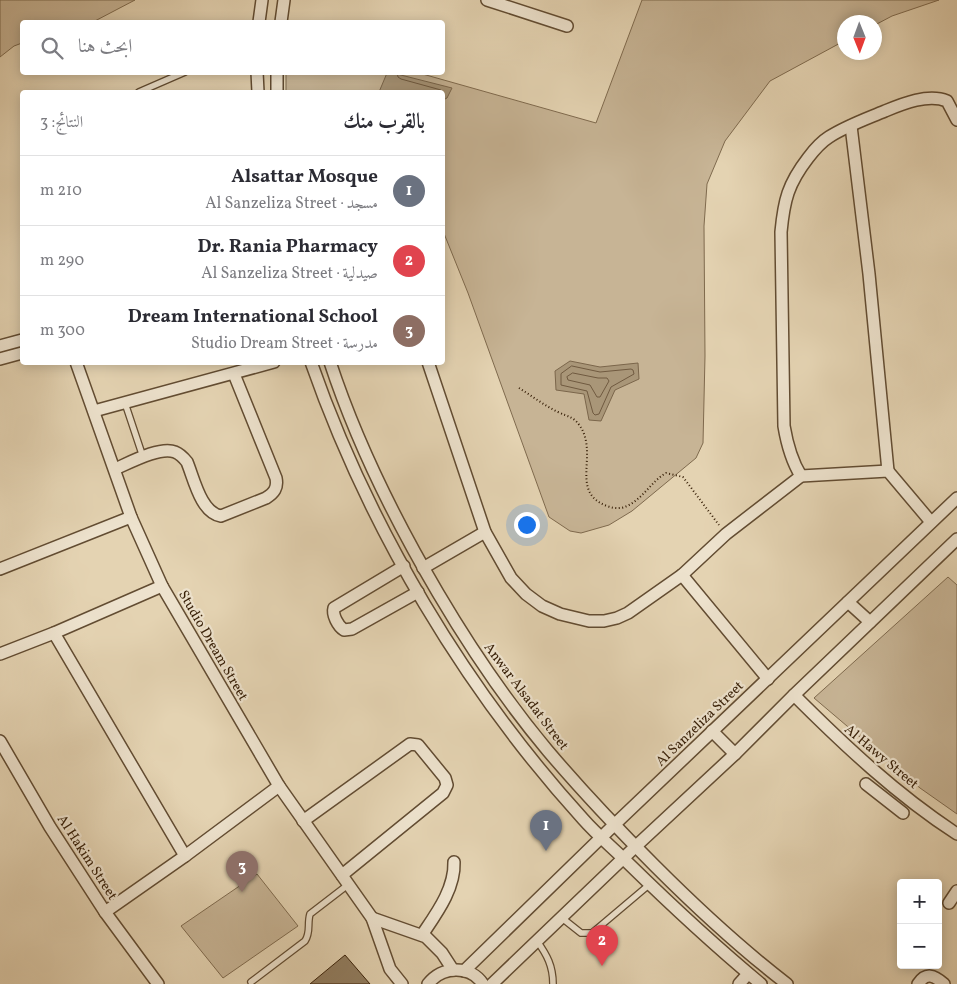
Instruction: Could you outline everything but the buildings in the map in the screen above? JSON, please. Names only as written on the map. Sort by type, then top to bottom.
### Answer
[{"type":"street","points":[[259,20],[262,0]]},
{"type":"street","points":[[281,20],[284,0]]},
{"type":"street","points":[[487,0],[567,26]]},
{"type":"street","points":[[257,75],[258,90]]},
{"type":"street","points":[[277,75],[277,90]]},
{"type":"street","points":[[800,476],[793,463],[784,426],[780,232],[784,206],[791,182],[816,148],[829,137],[899,105],[934,98],[947,101],[957,120]]},
{"type":"street","points":[[851,126],[869,274],[888,471],[931,522]]},
{"type":"street","points":[[0,346],[20,341]]},
{"type":"street","points":[[0,359],[20,353]]},
{"type":"street","name":"Studio Dream Street","points":[[77,365],[131,517],[162,586],[279,786],[372,918],[390,969],[402,984]]},
{"type":"street","points":[[94,411],[264,365]]},
{"type":"street","points":[[312,365],[334,424],[355,471],[404,566],[443,634],[488,702],[537,766],[600,838],[761,984]]},
{"type":"street","name":"Anwar Alsadat Street","points":[[331,365],[350,419],[376,478],[423,568],[467,641],[513,707],[547,750],[614,825],[722,930],[787,984]]},
{"type":"street","points":[[429,365],[485,532],[512,578],[526,594],[542,606],[560,614],[588,621],[604,621],[628,613],[682,575],[726,534],[800,476],[888,471]]},
{"type":"street","points":[[115,469],[143,457],[166,450],[174,451],[187,462],[204,504],[214,515],[221,516],[232,513],[273,494],[276,488],[276,478],[234,374]]},
{"type":"street","name":"Al Sanzeliza Street","points":[[428,984],[442,973],[459,970],[957,498]]},
{"type":"street","points":[[0,569],[131,517]]},
{"type":"street","points":[[423,568],[485,532]]},
{"type":"street","points":[[492,984],[735,754],[957,539]]},
{"type":"street","points":[[404,566],[334,608],[333,613],[339,626],[344,630],[352,629],[418,592]]},
{"type":"street","points":[[682,575],[768,678]]},
{"type":"street","points":[[0,654],[54,633],[162,586]]},
{"type":"street","points":[[848,602],[870,622]]},
{"type":"street","points":[[54,633],[185,856]]},
{"type":"street","name":"Al Hawy Street","points":[[794,696],[831,732],[888,782],[957,834]]},
{"type":"street","points":[[712,731],[735,754]]},
{"type":"street","name":"Al Hakim Street","points":[[0,741],[50,828],[106,912],[158,984]]},
{"type":"street","points":[[304,822],[410,744],[418,745],[445,778],[448,786],[443,793],[345,880]]},
{"type":"street","points":[[879,795],[888,782]]},
{"type":"street","points":[[866,784],[903,813]]},
{"type":"street","points":[[106,912],[279,786]]},
{"type":"street","points":[[891,804],[900,792]]},
{"type":"street","points":[[422,935],[446,896],[454,872],[454,862]]},
{"type":"street","points":[[949,903],[957,891]]},
{"type":"street","points":[[372,918],[422,935],[459,970],[474,975],[483,984]]},
{"type":"street","points":[[739,984],[748,974]]},
{"type":"street","points":[[918,984],[922,978],[928,975],[934,976],[944,984]]},
{"type":"lane","points":[[144,90],[178,75]]},
{"type":"lane","points":[[125,403],[143,457]]},
{"type":"lane","points":[[251,982],[305,941],[309,931],[308,920],[310,914],[345,880]]},
{"type":"lane","points":[[562,918],[581,933],[592,933],[650,884]]},
{"type":"lane","points":[[537,941],[548,957],[553,971],[553,984]]},
{"type":"path","points":[[519,388],[558,412],[570,416],[580,425],[586,437],[588,460],[586,487],[591,496],[600,504],[619,509],[629,506],[656,479],[666,473],[683,477],[726,534]]},
{"type":"shaded area","points":[[0,0],[135,0],[97,20],[20,20],[20,44],[0,57]]},
{"type":"shaded area","points":[[642,0],[939,0],[882,21],[882,15],[837,15],[837,45],[770,81],[725,141],[707,184],[704,226],[705,356],[703,443],[696,458],[632,511],[609,525],[581,533],[570,531],[549,517],[468,293],[445,236],[445,90],[286,90],[286,75],[426,75],[596,123]]},
{"type":"shaded area","points":[[948,577],[957,585],[957,814],[920,788],[814,698]]},
{"type":"shaded area","points":[[257,874],[298,926],[223,978],[181,926]]},
{"type":"water","points":[[386,75],[401,75],[452,88],[445,99],[445,90],[380,90]]},
{"type":"water","points":[[570,361],[600,367],[638,363],[639,379],[615,390],[601,421],[589,420],[584,394],[556,390],[555,371]]},
{"type":"place","name":"Alsattar Mosque","points":[[546,851]]},
{"type":"place","name":"Dream International School","points":[[242,892]]},
{"type":"place","name":"Dr. Rania Pharmacy","points":[[602,966]]}]
